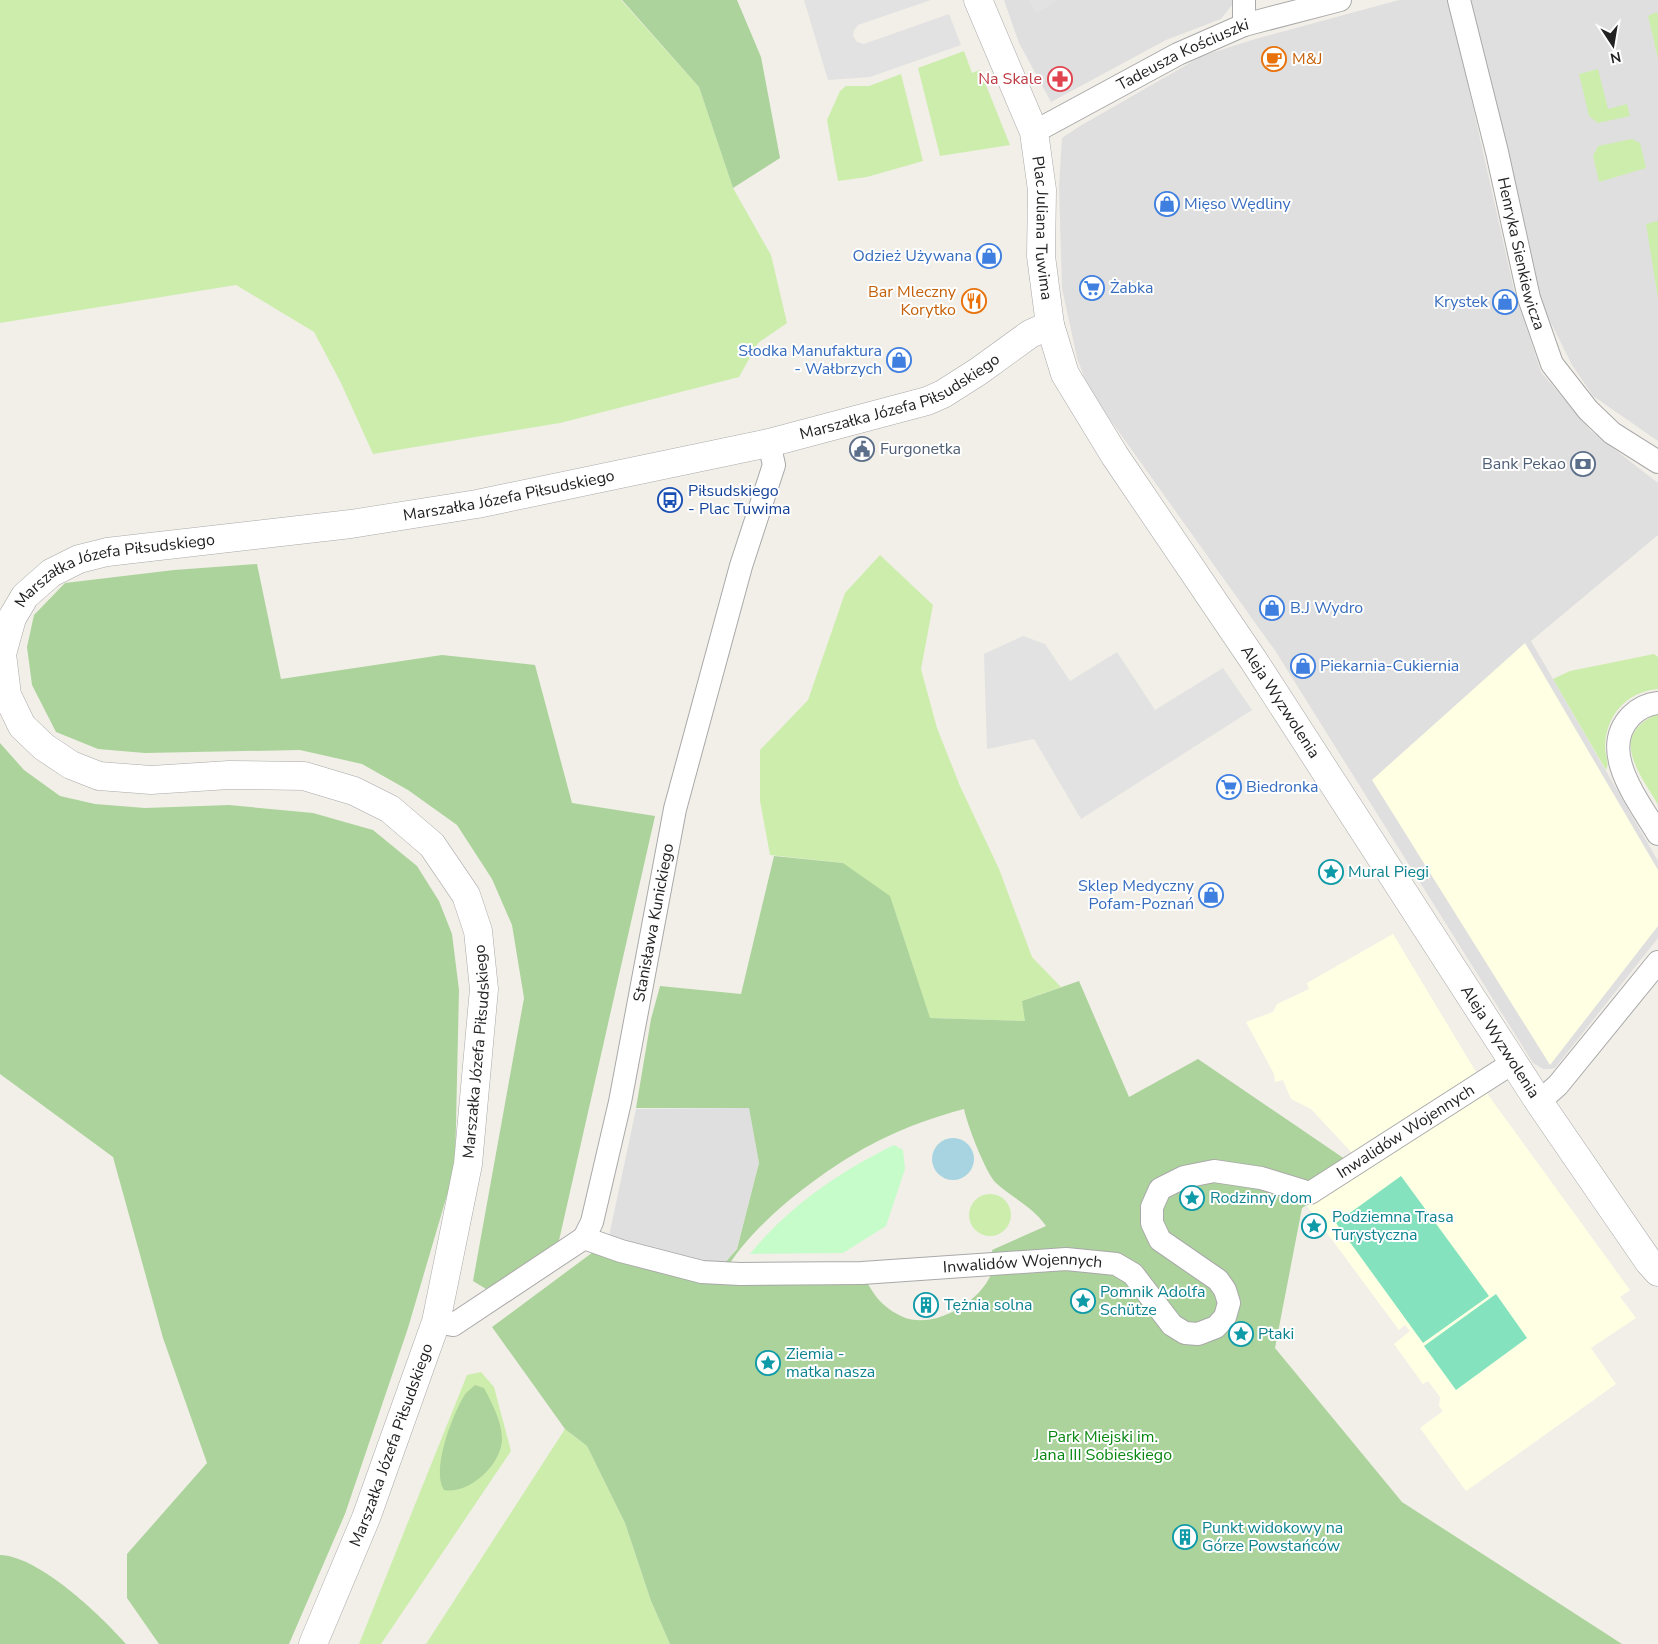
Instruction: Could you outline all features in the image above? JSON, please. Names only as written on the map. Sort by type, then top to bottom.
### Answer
[{"type":"street","name":"Plac Juliana Tuwima","points":[[978,0],[1034,132],[1042,190],[1041,256],[1050,325]]},
{"type":"street","points":[[1244,0],[1244,25]]},
{"type":"street","name":"Tadeusza Kościuszki","points":[[1034,132],[1178,54],[1244,25],[1340,0]]},
{"type":"street","name":"Henryka Sienkiewicza","points":[[1459,0],[1497,152],[1529,298],[1552,364],[1588,410],[1612,433],[1658,462]]},
{"type":"street","name":"Marszałka Józefa Piłsudskiego","points":[[313,1644],[366,1518],[436,1322],[468,1164],[484,989],[478,931],[466,895],[432,845],[390,809],[354,790],[304,776],[228,775],[151,780],[99,776],[70,765],[44,747],[22,726],[7,695],[2,654],[6,617],[25,596],[51,573],[78,559],[107,552],[351,524],[467,506],[769,443],[927,401],[943,394],[980,371],[1030,334],[1050,325]]},
{"type":"street","name":"Aleja Wyzwolenia","points":[[1050,325],[1065,374],[1114,456],[1254,662],[1540,1102],[1649,1262],[1658,1272]]},
{"type":"street","name":"Stanisława Kunickiego","points":[[584,1238],[592,1222],[620,1102],[675,809],[738,576],[774,465],[769,443]]},
{"type":"street","points":[[1658,703],[1651,704],[1635,712],[1627,721],[1619,735],[1617,752],[1624,774],[1658,834]]},
{"type":"street","points":[[1540,1102],[1558,1084],[1658,962]]},
{"type":"street","name":"Inwalidów Wojennych","points":[[584,1238],[621,1251],[702,1272],[740,1274],[862,1273],[1066,1259],[1116,1264],[1133,1274],[1172,1325],[1185,1333],[1198,1334],[1216,1327],[1225,1317],[1229,1303],[1225,1290],[1218,1280],[1160,1240],[1152,1223],[1152,1207],[1160,1189],[1184,1177],[1214,1171],[1261,1178],[1310,1193],[1514,1062]]},
{"type":"street","points":[[436,1322],[453,1326],[584,1238]]},
{"type":"shaded area","points":[[804,0],[931,0],[858,25],[854,30],[853,36],[857,42],[864,44],[949,14],[961,45],[870,77],[828,80]]},
{"type":"shaded area","points":[[1004,0],[1233,0],[1232,5],[1221,19],[1166,40],[1051,102],[1019,43]]},
{"type":"shaded area","points":[[1029,0],[1059,0],[1036,13]]},
{"type":"shaded area","points":[[1399,0],[1449,0],[1514,290],[1541,372],[1591,431],[1658,483],[1658,535],[1531,641],[1658,861],[1658,938],[1555,1068],[1551,1069],[1543,1069],[1533,1063],[1276,652],[1089,390],[1077,358],[1062,288],[1059,186],[1062,138],[1202,56],[1255,39]]},
{"type":"shaded area","points":[[1470,0],[1658,0],[1658,441],[1593,396],[1572,365],[1539,299]]},
{"type":"shaded area","points":[[1023,636],[1045,644],[1070,681],[1117,652],[1155,710],[1223,668],[1252,710],[1081,819],[1034,739],[987,749],[984,654]]},
{"type":"shaded area","points":[[1525,643],[1658,870],[1658,926],[1550,1065],[1372,780]]},
{"type":"shaded area","points":[[1393,934],[1479,1077],[1354,1155],[1311,1109],[1291,1099],[1283,1080],[1275,1082],[1274,1074],[1246,1022],[1273,1012],[1277,1004],[1309,989],[1307,983]]},
{"type":"shaded area","points":[[1486,1092],[1630,1290],[1620,1297],[1636,1318],[1591,1348],[1616,1384],[1466,1491],[1420,1428],[1443,1411],[1439,1406],[1440,1397],[1428,1381],[1423,1384],[1394,1344],[1410,1331],[1405,1325],[1399,1330],[1307,1206]]},
{"type":"shaded area","points":[[749,1108],[759,1163],[737,1248],[722,1266],[608,1241],[636,1109]]},
{"type":"green space","points":[[0,0],[621,0],[699,87],[733,188],[771,255],[787,323],[758,343],[739,377],[560,423],[373,454],[341,383],[314,332],[236,285],[0,323]]},
{"type":"green space","points":[[622,0],[737,0],[761,57],[780,158],[733,188],[699,87]]},
{"type":"green space","points":[[1657,12],[1658,16],[1658,59],[1648,16]]},
{"type":"green space","points":[[964,51],[972,73],[980,70],[1010,145],[940,156],[918,68]]},
{"type":"green space","points":[[1598,69],[1608,109],[1627,104],[1630,116],[1598,123],[1589,116],[1579,74]]},
{"type":"green space","points":[[901,74],[923,161],[867,177],[838,181],[827,120],[840,91],[846,86],[869,86]]},
{"type":"green space","points":[[1632,139],[1640,143],[1646,168],[1599,182],[1593,156],[1598,146]]},
{"type":"green space","points":[[1658,222],[1658,299],[1646,224]]},
{"type":"green space","points":[[880,555],[933,605],[921,669],[937,728],[960,786],[999,869],[1032,957],[1061,987],[1022,1001],[1026,1021],[929,1018],[843,863],[770,855],[760,801],[760,750],[808,700],[845,593]]},
{"type":"green space","points":[[257,564],[281,679],[442,655],[535,665],[572,803],[655,816],[558,1245],[486,1289],[473,1281],[524,998],[512,925],[492,879],[457,825],[408,790],[362,764],[300,750],[145,753],[98,749],[56,732],[32,685],[27,647],[34,615],[65,583],[174,570]]},
{"type":"green space","points":[[1654,654],[1658,657],[1658,689],[1647,691],[1627,700],[1614,715],[1606,735],[1605,747],[1608,765],[1606,770],[1553,679],[1570,671]]},
{"type":"green space","points":[[1658,715],[1658,805],[1641,777],[1632,756],[1631,746],[1632,736],[1638,727],[1652,716]]},
{"type":"green space","points":[[0,743],[24,770],[60,796],[95,804],[145,808],[229,805],[313,813],[373,830],[417,866],[439,901],[452,934],[459,990],[455,1168],[408,1328],[345,1514],[289,1644],[159,1644],[127,1598],[127,1554],[207,1463],[163,1338],[113,1157],[0,1074]]},
{"type":"green space","name":"Park Miejski im. Jana III Sobieskiego","points":[[774,856],[843,863],[890,896],[930,1018],[1025,1021],[1022,1001],[1079,981],[1129,1097],[1198,1059],[1361,1170],[1302,1208],[1275,1348],[1402,1502],[1622,1644],[670,1644],[651,1601],[625,1523],[587,1446],[565,1429],[492,1327],[608,1241],[722,1266],[737,1249],[759,1163],[749,1108],[636,1108],[651,1019],[660,986],[741,994]],"holes":[[[964,1109],[977,1148],[992,1178],[1003,1189],[1023,1203],[1046,1226],[992,1250],[994,1265],[990,1277],[982,1289],[959,1309],[930,1319],[916,1320],[903,1317],[889,1309],[878,1299],[862,1273],[724,1273],[736,1254],[771,1216],[837,1165],[878,1141],[920,1123]]]},
{"type":"green space","points":[[894,1145],[903,1150],[905,1169],[886,1226],[843,1253],[750,1254],[781,1221],[816,1192],[854,1167]]},
{"type":"green space","points":[[1401,1176],[1489,1296],[1423,1343],[1336,1223]]},
{"type":"green space","points":[[986,1194],[994,1194],[1005,1200],[1011,1215],[1005,1230],[994,1236],[986,1236],[975,1230],[969,1219],[969,1211],[975,1200]]},
{"type":"green space","points":[[1496,1294],[1527,1338],[1456,1390],[1424,1346]]},
{"type":"green space","points":[[481,1372],[494,1387],[511,1451],[381,1644],[359,1644],[467,1375]]},
{"type":"green space","points":[[475,1385],[484,1388],[496,1413],[502,1433],[501,1449],[490,1467],[473,1483],[464,1488],[444,1490],[440,1470],[441,1457],[449,1429],[459,1405],[465,1395]]},
{"type":"green space","points":[[565,1429],[587,1446],[625,1523],[651,1601],[670,1644],[426,1644]]},
{"type":"green space","points":[[0,1555],[16,1558],[50,1576],[85,1603],[126,1644],[0,1644]]},
{"type":"water","points":[[949,1138],[957,1138],[968,1144],[974,1159],[968,1174],[957,1180],[949,1180],[938,1174],[932,1163],[932,1155],[938,1144]]},
{"type":"place","name":"M&J","points":[[1274,59]]},
{"type":"place","name":"Na Skale","points":[[1060,79]]},
{"type":"place","name":"Mięso Wędliny","points":[[1167,204]]},
{"type":"place","name":"Odzież Używana","points":[[989,256]]},
{"type":"place","name":"Żabka","points":[[1092,288]]},
{"type":"place","name":"Bar Mleczny Korytko","points":[[974,301]]},
{"type":"place","name":"Krystek","points":[[1505,302]]},
{"type":"place","name":"Słodka Manufaktura - Wałbrzych","points":[[899,360]]},
{"type":"place","name":"Furgonetka","points":[[862,449]]},
{"type":"place","name":"Bank Pekao","points":[[1583,464]]},
{"type":"place","name":"Piłsudskiego - Plac Tuwima","points":[[670,500]]},
{"type":"place","name":"B.J Wydro","points":[[1272,608]]},
{"type":"place","name":"Piekarnia-Cukiernia","points":[[1303,666]]},
{"type":"place","name":"Biedronka","points":[[1229,787]]},
{"type":"place","name":"Mural Piegi","points":[[1331,872]]},
{"type":"place","name":"Sklep Medyczny Pofam-Poznań","points":[[1211,895]]},
{"type":"place","name":"Rodzinny dom","points":[[1192,1198]]},
{"type":"place","name":"Podziemna Trasa Turystyczna","points":[[1314,1226]]},
{"type":"place","name":"Pomnik Adolfa Schütze","points":[[1083,1301]]},
{"type":"place","name":"Tężnia solna","points":[[926,1305]]},
{"type":"place","name":"Ptaki","points":[[1241,1334]]},
{"type":"place","name":"Ziemia - matka nasza","points":[[768,1363]]},
{"type":"place","name":"Punkt widokowy na Górze Powstańców","points":[[1185,1537]]}]
